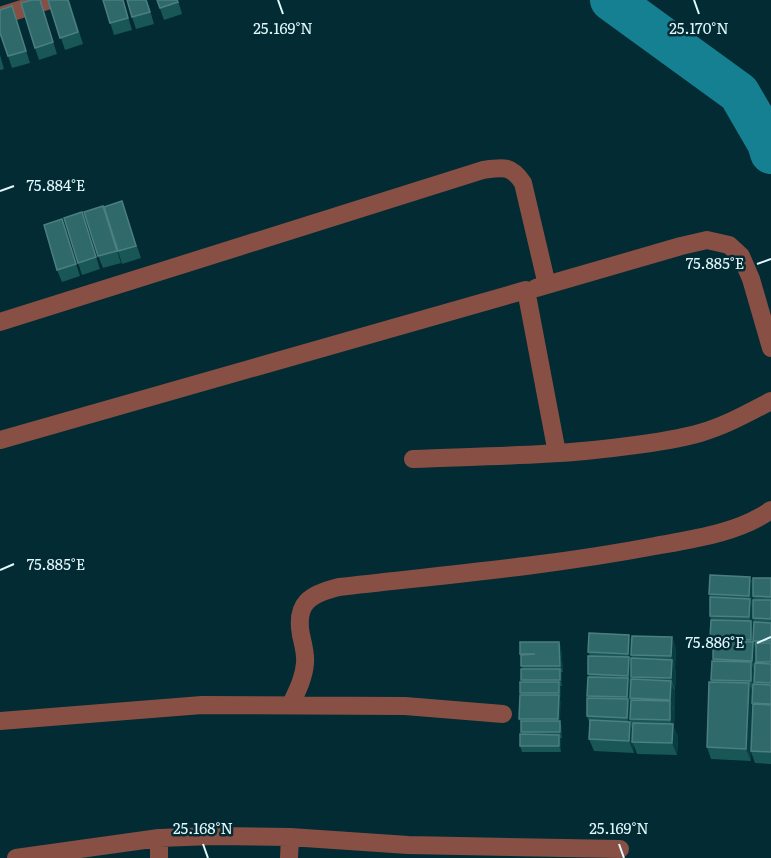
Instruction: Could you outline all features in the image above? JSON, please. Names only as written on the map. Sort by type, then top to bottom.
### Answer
[{"type":"street","points":[[0,16],[50,0]]},
{"type":"street","points":[[0,322],[483,170],[502,167],[515,171],[523,183],[547,285]]},
{"type":"street","points":[[0,440],[707,240],[729,245],[741,256],[751,279],[771,348]]},
{"type":"street","points":[[526,290],[557,453]]},
{"type":"street","points":[[413,459],[557,453],[671,441],[726,424],[771,401]]},
{"type":"street","points":[[291,704],[302,681],[305,662],[300,612],[304,604],[317,593],[339,587],[595,558],[705,537],[760,517],[771,510]]},
{"type":"street","points":[[0,721],[202,705],[405,706],[503,714]]},
{"type":"street","points":[[16,858],[159,838],[213,836],[290,837],[408,852],[620,849]]},
{"type":"street","points":[[289,858],[290,837]]},
{"type":"street","points":[[159,838],[159,858]]},
{"type":"building","points":[[40,0],[53,42],[35,48],[21,3]]},
{"type":"building","points":[[48,0],[68,0],[78,32],[60,38]]},
{"type":"building","points":[[103,0],[123,0],[128,18],[110,23]]},
{"type":"building","points":[[127,0],[146,0],[150,12],[132,17]]},
{"type":"building","points":[[157,0],[177,0],[178,2],[160,8]]},
{"type":"building","points":[[12,6],[26,51],[8,56],[0,33],[0,10]]},
{"type":"building","points":[[122,201],[136,246],[118,251],[104,207]]},
{"type":"building","points":[[103,206],[117,251],[98,256],[84,212]]},
{"type":"building","points":[[82,212],[96,257],[78,263],[64,218]]},
{"type":"building","points":[[62,219],[76,264],[57,270],[44,225]]},
{"type":"building","points":[[710,575],[750,577],[749,596],[709,594]]},
{"type":"building","points":[[753,578],[771,578],[771,597],[753,596]]},
{"type":"building","points":[[710,597],[750,599],[749,617],[710,616]]},
{"type":"building","points":[[753,600],[771,600],[771,619],[753,618]]},
{"type":"building","points":[[711,620],[751,621],[751,640],[710,638]]},
{"type":"building","points":[[754,622],[771,623],[771,641],[753,641]]},
{"type":"building","points":[[589,633],[629,635],[628,654],[588,652]]},
{"type":"building","points":[[632,636],[672,637],[671,656],[631,655]]},
{"type":"building","points":[[713,640],[753,642],[752,661],[713,659]]},
{"type":"building","points":[[520,642],[559,642],[560,666],[521,666],[521,655],[535,654],[520,654]]},
{"type":"building","points":[[756,643],[771,643],[771,662],[756,662]]},
{"type":"building","points":[[588,656],[629,657],[628,676],[588,674]]},
{"type":"building","points":[[631,658],[672,660],[671,678],[631,677]]},
{"type":"building","points":[[712,661],[751,662],[751,681],[711,680]]},
{"type":"building","points":[[755,663],[771,664],[771,683],[754,682]]},
{"type":"building","points":[[521,669],[560,669],[560,680],[521,680]]},
{"type":"building","points":[[588,677],[628,678],[627,697],[587,696]]},
{"type":"building","points":[[631,679],[671,681],[670,700],[630,698]]},
{"type":"building","points":[[520,682],[559,682],[559,693],[520,693]]},
{"type":"building","points":[[709,682],[749,683],[746,749],[707,747]]},
{"type":"building","points":[[753,684],[771,685],[771,704],[752,703]]},
{"type":"building","points":[[520,695],[559,695],[558,719],[519,719]]},
{"type":"building","points":[[587,698],[628,699],[627,718],[587,716]]},
{"type":"building","points":[[631,700],[670,701],[670,720],[630,719]]},
{"type":"building","points":[[753,704],[771,705],[771,752],[751,751]]},
{"type":"building","points":[[590,720],[630,722],[629,741],[589,739]]},
{"type":"building","points":[[521,721],[560,721],[560,732],[521,732]]},
{"type":"building","points":[[633,723],[673,724],[672,743],[632,742]]},
{"type":"building","points":[[520,734],[559,735],[559,746],[520,746]]},
{"type":"waterway","points":[[611,0],[739,93],[768,143],[771,153]]}]
